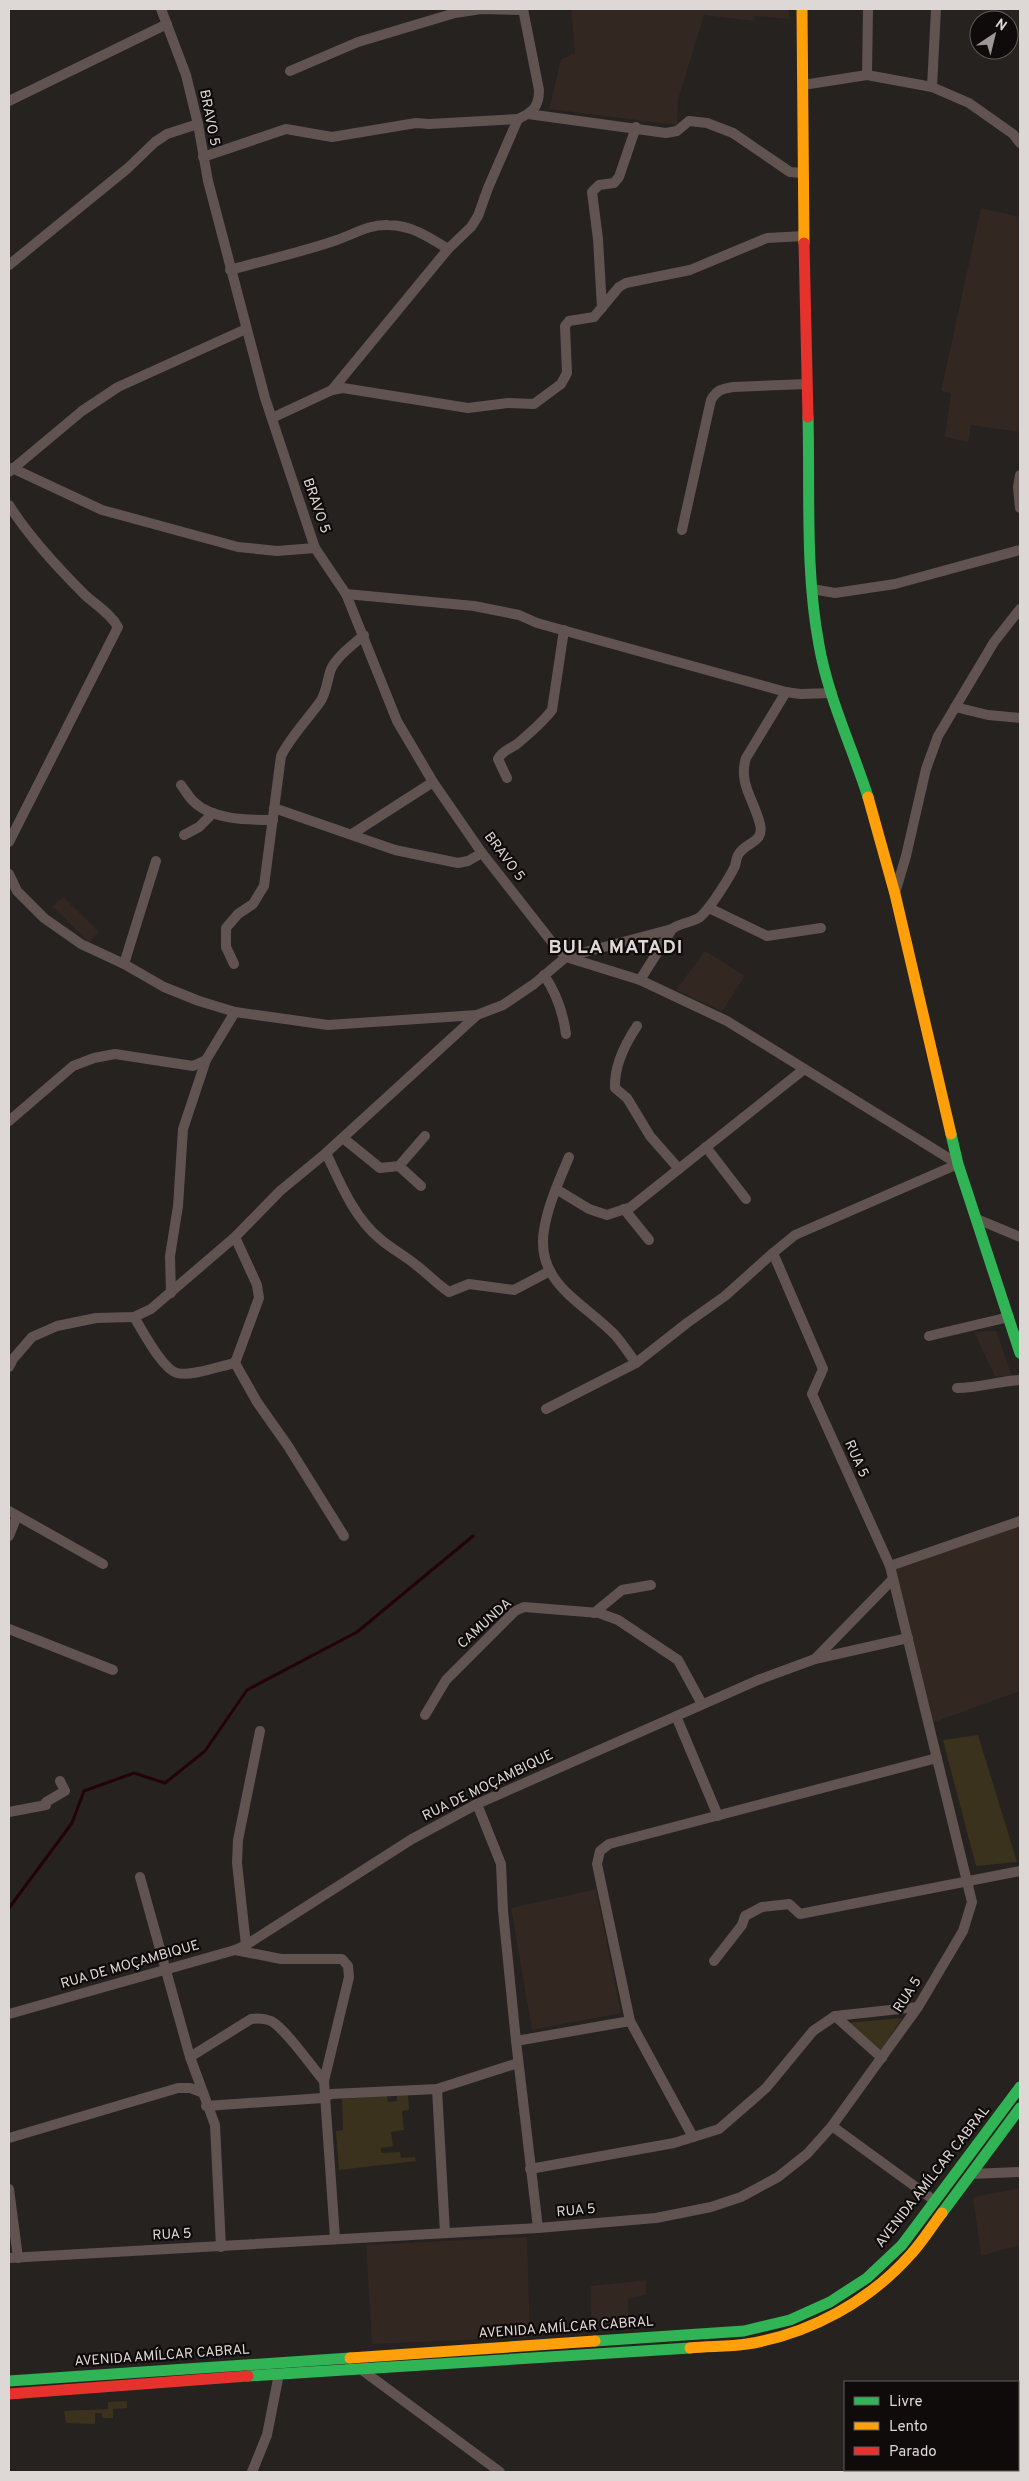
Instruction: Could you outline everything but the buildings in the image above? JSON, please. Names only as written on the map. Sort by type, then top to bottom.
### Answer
[{"type":"main road","points":[[802,9],[802,173],[812,589],[819,646],[832,693],[856,760],[895,894],[958,1164],[1020,1353]]},
{"type":"main road","name":"AVENIDA AMÍLCAR CABRAL","points":[[9,2380],[744,2331],[771,2327],[833,2303],[866,2280],[902,2245],[1020,2087]]},
{"type":"main road","name":"AVENIDA AMÍLCAR CABRAL","points":[[9,2394],[279,2374],[746,2344],[792,2334],[844,2310],[880,2286],[912,2253],[1020,2108]]},
{"type":"street","name":"BRAVO 5","points":[[162,9],[186,75],[198,124],[203,157],[246,329],[272,418],[315,548],[346,594],[397,721],[433,782],[482,853],[555,946],[566,957]]},
{"type":"street","points":[[290,71],[358,42],[455,13],[481,9],[523,9],[539,90],[539,100],[536,109],[523,116],[488,188],[478,216],[471,227],[448,248],[332,390]]},
{"type":"street","points":[[867,75],[868,9]]},
{"type":"street","points":[[932,87],[936,9]]},
{"type":"street","points":[[9,102],[167,24]]},
{"type":"street","points":[[803,85],[867,75],[932,87],[969,103],[1013,134],[1020,143]]},
{"type":"street","points":[[203,157],[286,129],[332,137],[416,123],[429,124],[523,116],[636,127],[666,133],[677,130],[689,121],[699,121],[733,132],[784,168],[795,174],[802,173]]},
{"type":"street","points":[[9,265],[128,168],[155,142],[167,134],[198,124]]},
{"type":"street","points":[[602,308],[598,239],[592,192],[599,185],[614,183],[619,177],[636,127]]},
{"type":"street","points":[[230,270],[337,240],[372,227],[388,225],[408,228],[423,233],[448,248]]},
{"type":"street","points":[[272,418],[332,390],[355,389],[468,408],[508,403],[534,404],[541,401],[565,379],[567,373],[565,326],[569,321],[594,317],[619,287],[626,283],[690,270],[767,238],[804,236]]},
{"type":"street","points":[[246,329],[118,387],[100,398],[10,470],[102,510],[238,547],[277,552],[315,548]]},
{"type":"street","points":[[682,530],[711,400],[715,393],[721,389],[807,384]]},
{"type":"street","points":[[1020,475],[1018,487],[1020,508]]},
{"type":"street","points":[[9,505],[75,585],[99,609],[114,620],[118,627],[9,840]]},
{"type":"street","points":[[812,589],[835,593],[895,584],[1020,550]]},
{"type":"street","points":[[346,594],[474,606],[519,615],[564,630],[786,692],[800,694],[832,693]]},
{"type":"street","points":[[895,894],[906,856],[926,769],[938,736],[994,642],[1020,609]]},
{"type":"street","points":[[507,778],[498,759],[500,755],[515,745],[544,720],[552,710],[564,630]]},
{"type":"street","points":[[234,964],[226,947],[226,928],[238,914],[253,904],[264,886],[281,756],[287,744],[322,700],[331,670],[337,660],[364,635]]},
{"type":"street","points":[[9,874],[17,891],[44,918],[82,944],[124,964],[164,987],[199,1001],[235,1012],[328,1025],[477,1015],[503,1005],[566,957],[672,928],[680,923],[694,921],[709,908],[735,865],[737,856],[742,849],[757,841],[761,835],[761,825],[744,780],[743,769],[746,758],[786,692]]},
{"type":"street","points":[[955,707],[988,715],[1020,718]]},
{"type":"street","points":[[352,834],[433,782]]},
{"type":"street","points":[[181,785],[193,802],[213,813],[236,818],[273,820]]},
{"type":"street","points":[[274,808],[395,850],[458,863],[468,862],[482,853]]},
{"type":"street","points":[[184,835],[199,827],[213,813]]},
{"type":"street","points":[[124,964],[156,861]]},
{"type":"street","points":[[709,908],[767,936],[821,928]]},
{"type":"street","points":[[640,980],[672,928]]},
{"type":"street","points":[[566,957],[640,980],[727,1021],[803,1070],[958,1164]]},
{"type":"street","points":[[544,975],[553,988],[559,1004],[566,1034]]},
{"type":"street","points":[[171,1293],[170,1256],[178,1206],[183,1129],[206,1060],[235,1012]]},
{"type":"street","points":[[9,1367],[13,1359],[32,1337],[57,1326],[96,1318],[134,1317],[152,1309],[235,1237],[280,1191],[343,1138],[477,1015]]},
{"type":"street","points":[[637,1026],[628,1040],[614,1076],[615,1088],[626,1098],[650,1136],[679,1169]]},
{"type":"street","points":[[9,1121],[73,1066],[94,1058],[115,1054],[193,1066],[206,1060]]},
{"type":"street","points":[[556,1189],[589,1209],[607,1215],[631,1206],[803,1070]]},
{"type":"street","points":[[343,1138],[380,1168],[399,1166],[425,1136]]},
{"type":"street","points":[[706,1147],[746,1200]]},
{"type":"street","points":[[326,1153],[350,1201],[363,1221],[378,1238],[403,1254],[435,1283],[449,1292],[469,1284],[514,1290],[548,1272]]},
{"type":"street","points":[[568,1157],[556,1189],[544,1232],[544,1256],[548,1272],[570,1297],[616,1336],[636,1363]]},
{"type":"street","points":[[546,1409],[636,1363],[725,1296],[795,1235],[958,1164]]},
{"type":"street","points":[[399,1166],[421,1186]]},
{"type":"street","points":[[624,1209],[649,1240]]},
{"type":"street","points":[[977,1219],[1020,1236]]},
{"type":"street","points":[[235,1237],[257,1285],[258,1298],[235,1363],[257,1402],[288,1446],[344,1536]]},
{"type":"street","name":"RUA 5","points":[[12,2256],[221,2247],[335,2238],[538,2228],[656,2218],[711,2207],[741,2197],[778,2177],[800,2160],[832,2126],[918,2007],[956,1944],[969,1917],[972,1902],[969,1882],[890,1566],[812,1394],[823,1369],[773,1253]]},
{"type":"street","points":[[928,1336],[1009,1316]]},
{"type":"street","points":[[134,1317],[169,1370],[177,1374],[187,1374],[235,1363]]},
{"type":"street","points":[[957,1388],[979,1388],[997,1382],[1020,1380]]},
{"type":"street","points":[[9,1536],[13,1513],[103,1564]]},
{"type":"street","points":[[890,1566],[1020,1521]]},
{"type":"street","points":[[814,1659],[893,1579]]},
{"type":"street","points":[[594,1613],[622,1590],[651,1585]]},
{"type":"street","name":"CAMUNDA","points":[[425,1715],[446,1680],[515,1611],[524,1607],[594,1613],[618,1620],[678,1660],[702,1704]]},
{"type":"street","points":[[9,1629],[113,1670]]},
{"type":"street","name":"RUA DE MOÇAMBIQUE","points":[[9,2014],[166,1971],[246,1945],[412,1839],[477,1804],[702,1704],[814,1659],[908,1638]]},
{"type":"street","points":[[676,1716],[718,1816]]},
{"type":"street","points":[[246,1945],[236,1863],[238,1840],[260,1731]]},
{"type":"street","points":[[692,2137],[630,2021],[597,1864],[600,1851],[609,1844],[937,1758]]},
{"type":"street","points":[[9,1812],[46,1805],[46,1802],[65,1791],[60,1781]]},
{"type":"street","points":[[477,1804],[501,1864],[503,1910],[518,2063],[538,2228]]},
{"type":"street","points":[[714,1961],[742,1925],[745,1916],[762,1907],[789,1904],[800,1914],[1020,1871]]},
{"type":"street","points":[[140,1877],[190,2057],[206,2106],[215,2126],[221,2247]]},
{"type":"street","points":[[234,1950],[281,1959],[337,1959],[346,1962],[349,1978],[324,2081],[335,2238]]},
{"type":"street","points":[[530,2169],[674,2143],[719,2129],[766,2088],[813,2031],[835,2016],[918,2007]]},
{"type":"street","points":[[835,2016],[882,2058]]},
{"type":"street","points":[[190,2057],[251,2019],[262,2018],[272,2021],[280,2029],[324,2081]]},
{"type":"street","points":[[516,2041],[630,2021]]},
{"type":"street","points":[[206,2106],[324,2098],[331,2094],[438,2089],[518,2063]]},
{"type":"street","points":[[9,2138],[178,2088],[190,2088],[201,2092]]},
{"type":"street","points":[[438,2089],[445,2233]]},
{"type":"street","points":[[832,2126],[935,2201]]},
{"type":"street","points":[[971,2174],[1020,2172]]},
{"type":"street","points":[[9,2189],[12,2256]]},
{"type":"street","points":[[9,2235],[12,2256]]},
{"type":"street","points":[[362,2370],[500,2472]]},
{"type":"street","points":[[252,2472],[268,2435],[279,2374]]},
{"type":"shaded area","points":[[571,9],[789,9],[789,19],[755,16],[754,21],[704,15],[678,100],[677,125],[549,109],[561,59],[575,53]]},
{"type":"shaded area","points":[[981,208],[1020,217],[1020,432],[971,425],[968,442],[945,437],[951,393],[941,391]]},
{"type":"shaded area","points":[[63,897],[99,932],[89,942],[52,906]]},
{"type":"shaded area","points":[[705,951],[745,976],[722,1011],[676,990]]},
{"type":"shaded area","points":[[996,1331],[1012,1376],[995,1376],[974,1332]]},
{"type":"shaded area","points":[[1020,1521],[1020,1691],[929,1724],[890,1566]]},
{"type":"shaded area","points":[[978,1735],[1017,1862],[976,1866],[943,1740]]},
{"type":"shaded area","points":[[596,1889],[621,2013],[532,2030],[511,1908]]},
{"type":"shaded area","points":[[902,2018],[881,2050],[846,2023]]},
{"type":"shaded area","points":[[408,2095],[409,2110],[402,2111],[404,2130],[391,2132],[393,2146],[381,2148],[381,2153],[400,2152],[401,2158],[415,2157],[416,2161],[339,2170],[336,2131],[343,2130],[342,2099],[387,2096],[388,2102],[397,2101],[397,2096]]},
{"type":"shaded area","points":[[1020,2188],[1020,2245],[981,2256],[973,2197]]},
{"type":"shaded area","points":[[527,2237],[530,2337],[372,2344],[366,2245]]},
{"type":"shaded area","points":[[646,2280],[646,2295],[628,2299],[629,2331],[626,2330],[626,2325],[591,2326],[591,2286]]},
{"type":"shaded area","points":[[127,2401],[127,2408],[113,2409],[113,2418],[102,2418],[102,2413],[95,2413],[95,2424],[66,2423],[64,2411],[108,2409],[108,2402]]},
{"type":"waterway","points":[[9,1908],[72,1823],[84,1791],[134,1773],[165,1783],[205,1751],[247,1690],[357,1632],[473,1536]]},
{"type":"traffic: fast","points":[[808,417],[810,560],[819,645],[834,703],[868,797]]},
{"type":"traffic: fast","points":[[951,1134],[958,1164],[1020,1353]]},
{"type":"traffic: fast","points":[[595,2341],[744,2331],[790,2320],[830,2302],[867,2278],[902,2245],[1020,2087]]},
{"type":"traffic: fast","points":[[942,2213],[1020,2108]]},
{"type":"traffic: fast","points":[[248,2376],[690,2348]]},
{"type":"traffic: fast","points":[[9,2381],[350,2358]]},
{"type":"traffic: slow","points":[[802,9],[804,243]]},
{"type":"traffic: slow","points":[[868,797],[895,894],[951,1134]]},
{"type":"traffic: slow","points":[[690,2348],[740,2345],[770,2339],[793,2332],[837,2313],[877,2286],[895,2270],[916,2248],[942,2213]]},
{"type":"traffic: slow","points":[[350,2358],[595,2341]]},
{"type":"traffic: jam","points":[[804,243],[808,417]]},
{"type":"traffic: jam","points":[[9,2394],[248,2376]]},
{"type":"district","name":"BULA MATADI","points":[[616,948]]}]
